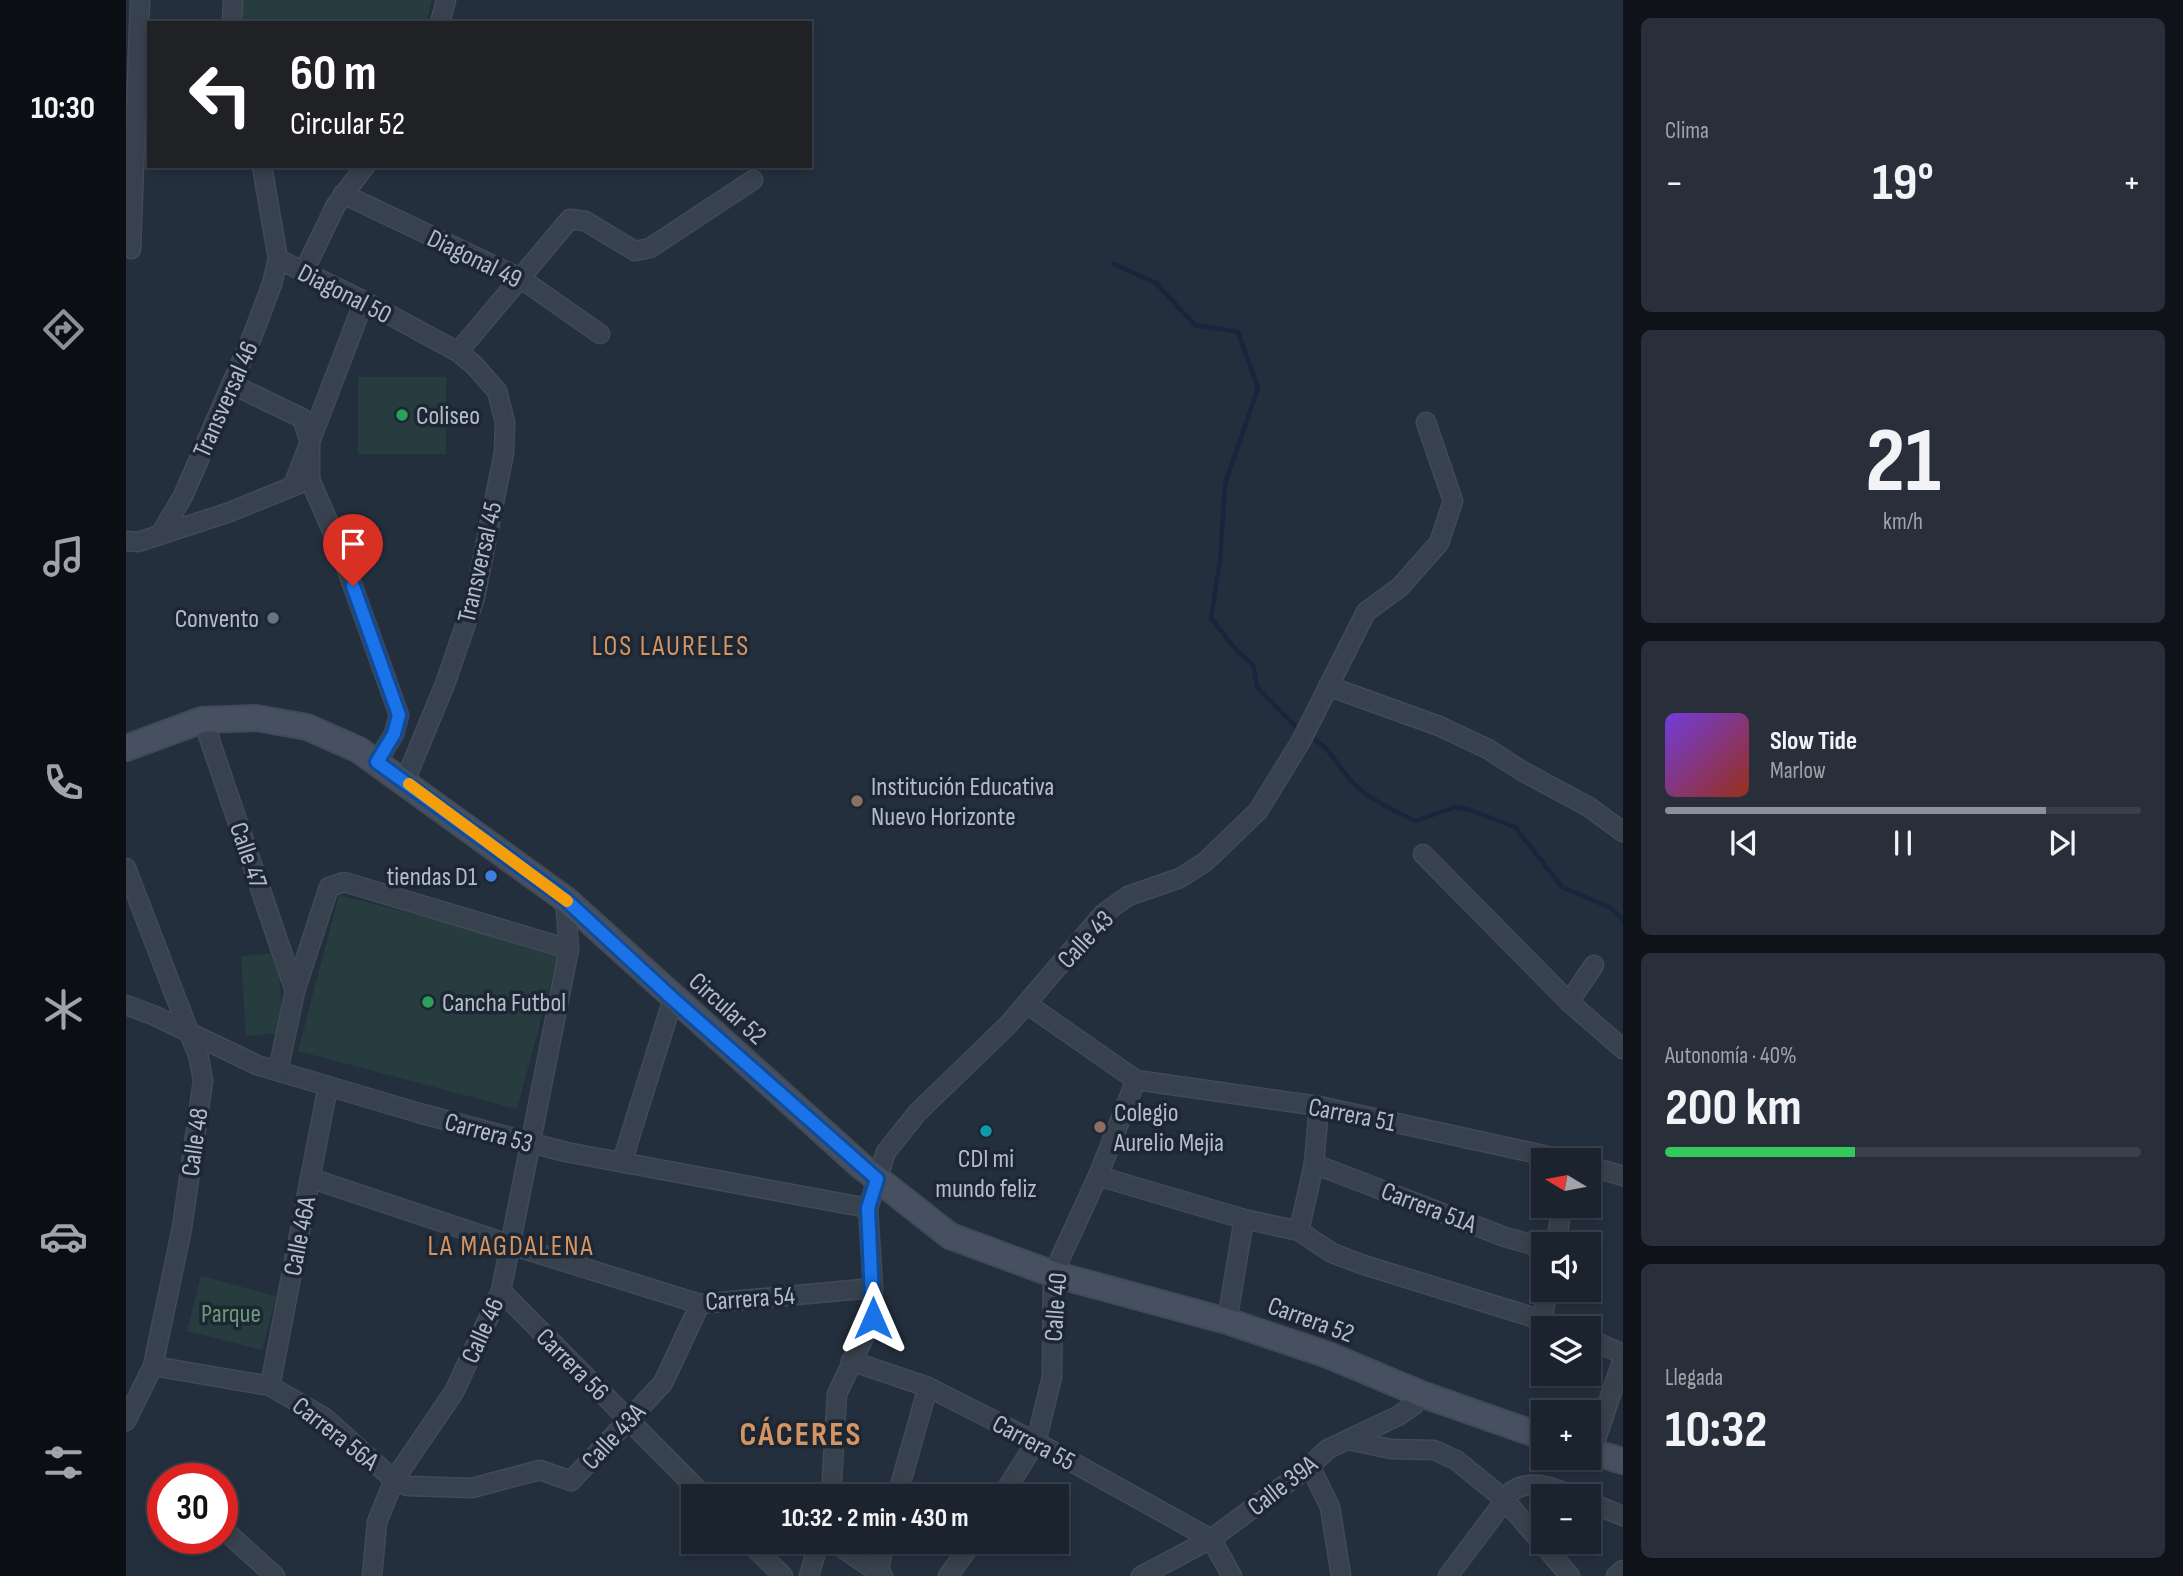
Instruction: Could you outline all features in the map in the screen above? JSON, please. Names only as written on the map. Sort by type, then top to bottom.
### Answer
[{"type":"street","points":[[131,249],[140,0]]},
{"type":"street","points":[[232,21],[233,0]]},
{"type":"street","points":[[441,21],[446,0]]},
{"type":"street","name":"Diagonal 50","points":[[262,168],[278,259],[364,301],[458,352]]},
{"type":"street","points":[[304,271],[343,194],[363,168]]},
{"type":"street","points":[[458,352],[570,219],[585,221],[635,251],[650,248],[753,180]]},
{"type":"street","name":"Diagonal 49","points":[[343,194],[520,278],[600,334]]},
{"type":"street","name":"Transversal 46","points":[[160,535],[183,496],[252,337],[278,259]]},
{"type":"street","points":[[126,748],[204,720],[256,718],[307,727],[359,750],[377,762],[394,734],[399,715],[337,542],[301,483],[310,442],[364,301]]},
{"type":"street","name":"Transversal 45","points":[[405,781],[445,684],[475,597],[503,453],[505,422],[497,391],[474,365],[458,352]]},
{"type":"street","points":[[231,384],[302,418],[310,442]]},
{"type":"street","name":"Calle 43","points":[[868,1208],[886,1152],[917,1113],[1008,1026],[1103,914],[1128,896],[1180,878],[1205,862],[1258,811],[1293,754],[1366,612],[1400,587],[1439,543],[1453,501],[1426,422]]},
{"type":"street","points":[[126,541],[138,542],[230,512],[301,483]]},
{"type":"street","points":[[1328,687],[1415,716],[1488,749],[1522,771],[1589,807],[1623,832]]},
{"type":"street","name":"Calle 47","points":[[204,720],[295,991]]},
{"type":"street","name":"Circular 52","points":[[377,762],[565,899],[673,999],[877,1179],[950,1236],[1052,1274]]},
{"type":"street","points":[[1423,854],[1569,1002],[1623,1049]]},
{"type":"street","name":"Calle 48","points":[[126,868],[199,1058],[203,1081],[182,1228],[153,1366],[126,1421]]},
{"type":"street","points":[[278,1071],[295,991],[329,887],[344,882],[569,949]]},
{"type":"street","name":"Calle 46","points":[[372,1576],[377,1522],[394,1480],[454,1392],[501,1291],[569,949],[565,899]]},
{"type":"street","points":[[1569,1002],[1594,965]]},
{"type":"street","points":[[622,1162],[673,999]]},
{"type":"street","points":[[1027,1004],[1136,1080]]},
{"type":"street","name":"Carrera 53","points":[[126,1005],[257,1065],[530,1142],[868,1208]]},
{"type":"street","name":"Carrera 51","points":[[1136,1080],[1319,1106],[1531,1152]]},
{"type":"street","name":"Calle 40","points":[[1010,1484],[1036,1442],[1052,1377],[1052,1274],[1098,1176],[1136,1080]]},
{"type":"street","name":"Calle 46A","points":[[270,1386],[328,1086]]},
{"type":"street","points":[[1299,1231],[1314,1164],[1319,1106]]},
{"type":"street","name":"Carrera 51A","points":[[1314,1164],[1505,1237],[1531,1244]]},
{"type":"street","points":[[1601,1169],[1623,1175]]},
{"type":"street","points":[[1098,1176],[1244,1219],[1299,1231],[1332,1253],[1353,1261],[1531,1317]]},
{"type":"street","name":"Carrera 54","points":[[310,1178],[701,1304],[873,1288]]},
{"type":"street","points":[[832,1484],[837,1395],[873,1318],[868,1208]]},
{"type":"street","points":[[1227,1321],[1244,1219]]},
{"type":"street","name":"Carrera 52","points":[[1052,1274],[1227,1321],[1328,1355],[1421,1394],[1531,1432]]},
{"type":"street","name":"Carrera 56","points":[[501,1291],[693,1484]]},
{"type":"street","name":"Calle 43A","points":[[394,1480],[408,1486],[472,1488],[540,1471],[571,1481],[663,1383],[701,1304]]},
{"type":"street","points":[[1601,1345],[1623,1356],[1601,1419]]},
{"type":"street","name":"Carrera 55","points":[[851,1361],[928,1387],[1036,1442],[1211,1539]]},
{"type":"street","name":"Carrera 56A","points":[[153,1366],[270,1386],[325,1418],[394,1480]]},
{"type":"street","points":[[900,1484],[928,1387]]},
{"type":"street","name":"Calle 39A","points":[[1142,1576],[1211,1539],[1310,1466],[1328,1449],[1398,1416],[1414,1405],[1421,1394]]},
{"type":"street","points":[[1374,1445],[1371,1439],[1378,1425]]},
{"type":"street","points":[[1348,1440],[1391,1449],[1434,1450],[1511,1493],[1570,1576]]},
{"type":"street","points":[[1601,1454],[1623,1461]]},
{"type":"street","points":[[1310,1466],[1329,1507],[1341,1576]]},
{"type":"street","points":[[1448,1576],[1511,1493],[1531,1484]]},
{"type":"street","points":[[1601,1507],[1623,1516]]},
{"type":"street","points":[[1211,1539],[1232,1576]]},
{"type":"street","points":[[238,1542],[275,1576]]},
{"type":"street","points":[[761,1554],[783,1576]]},
{"type":"street","points":[[809,1576],[815,1554]]},
{"type":"street","points":[[852,1554],[881,1574],[884,1554]]},
{"type":"street","points":[[948,1576],[964,1554]]},
{"type":"street","points":[[1616,1576],[1623,1570]]},
{"type":"green space","points":[[241,0],[432,0],[427,21],[240,21]]},
{"type":"green space","name":"Coliseo","points":[[358,377],[446,377],[446,454],[358,454]]},
{"type":"green space","name":"Cancha Futbol","points":[[339,895],[559,952],[517,1109],[298,1051]]},
{"type":"green space","points":[[278,953],[283,1033],[246,1036],[241,956]]},
{"type":"green space","name":"Parque","points":[[201,1276],[276,1296],[262,1350],[187,1331]]},
{"type":"waterway","points":[[1114,264],[1156,283],[1195,325],[1238,332],[1258,388],[1225,484],[1220,560],[1211,618],[1237,651],[1253,665],[1257,687],[1298,729]]},
{"type":"waterway","points":[[1309,736],[1324,747],[1360,790],[1416,821],[1455,807],[1515,827],[1562,887],[1611,908],[1623,920]]},
{"type":"slow traffic","points":[[409,784],[567,901]]},
{"type":"place","name":"Coliseo","points":[[402,415]]},
{"type":"place","name":"Convento","points":[[273,618]]},
{"type":"place","name":"Institución Educativa Nuevo Horizonte","points":[[857,801]]},
{"type":"place","name":"tiendas D1","points":[[491,876]]},
{"type":"place","name":"Cancha Futbol","points":[[428,1002]]},
{"type":"place","name":"Colegio Aurelio Mejia","points":[[1100,1127]]},
{"type":"place","name":"CDI mi mundo feliz","points":[[986,1131]]},
{"type":"district","name":"LOS LAURELES","points":[[671,645]]},
{"type":"district","name":"LA MAGDALENA","points":[[511,1245]]},
{"type":"district","name":"CÁCERES","points":[[801,1433]]},
{"type":"route","points":[[353,586],[399,715],[394,734],[377,762],[565,899],[673,999],[877,1179],[868,1208],[873,1318]]}]
